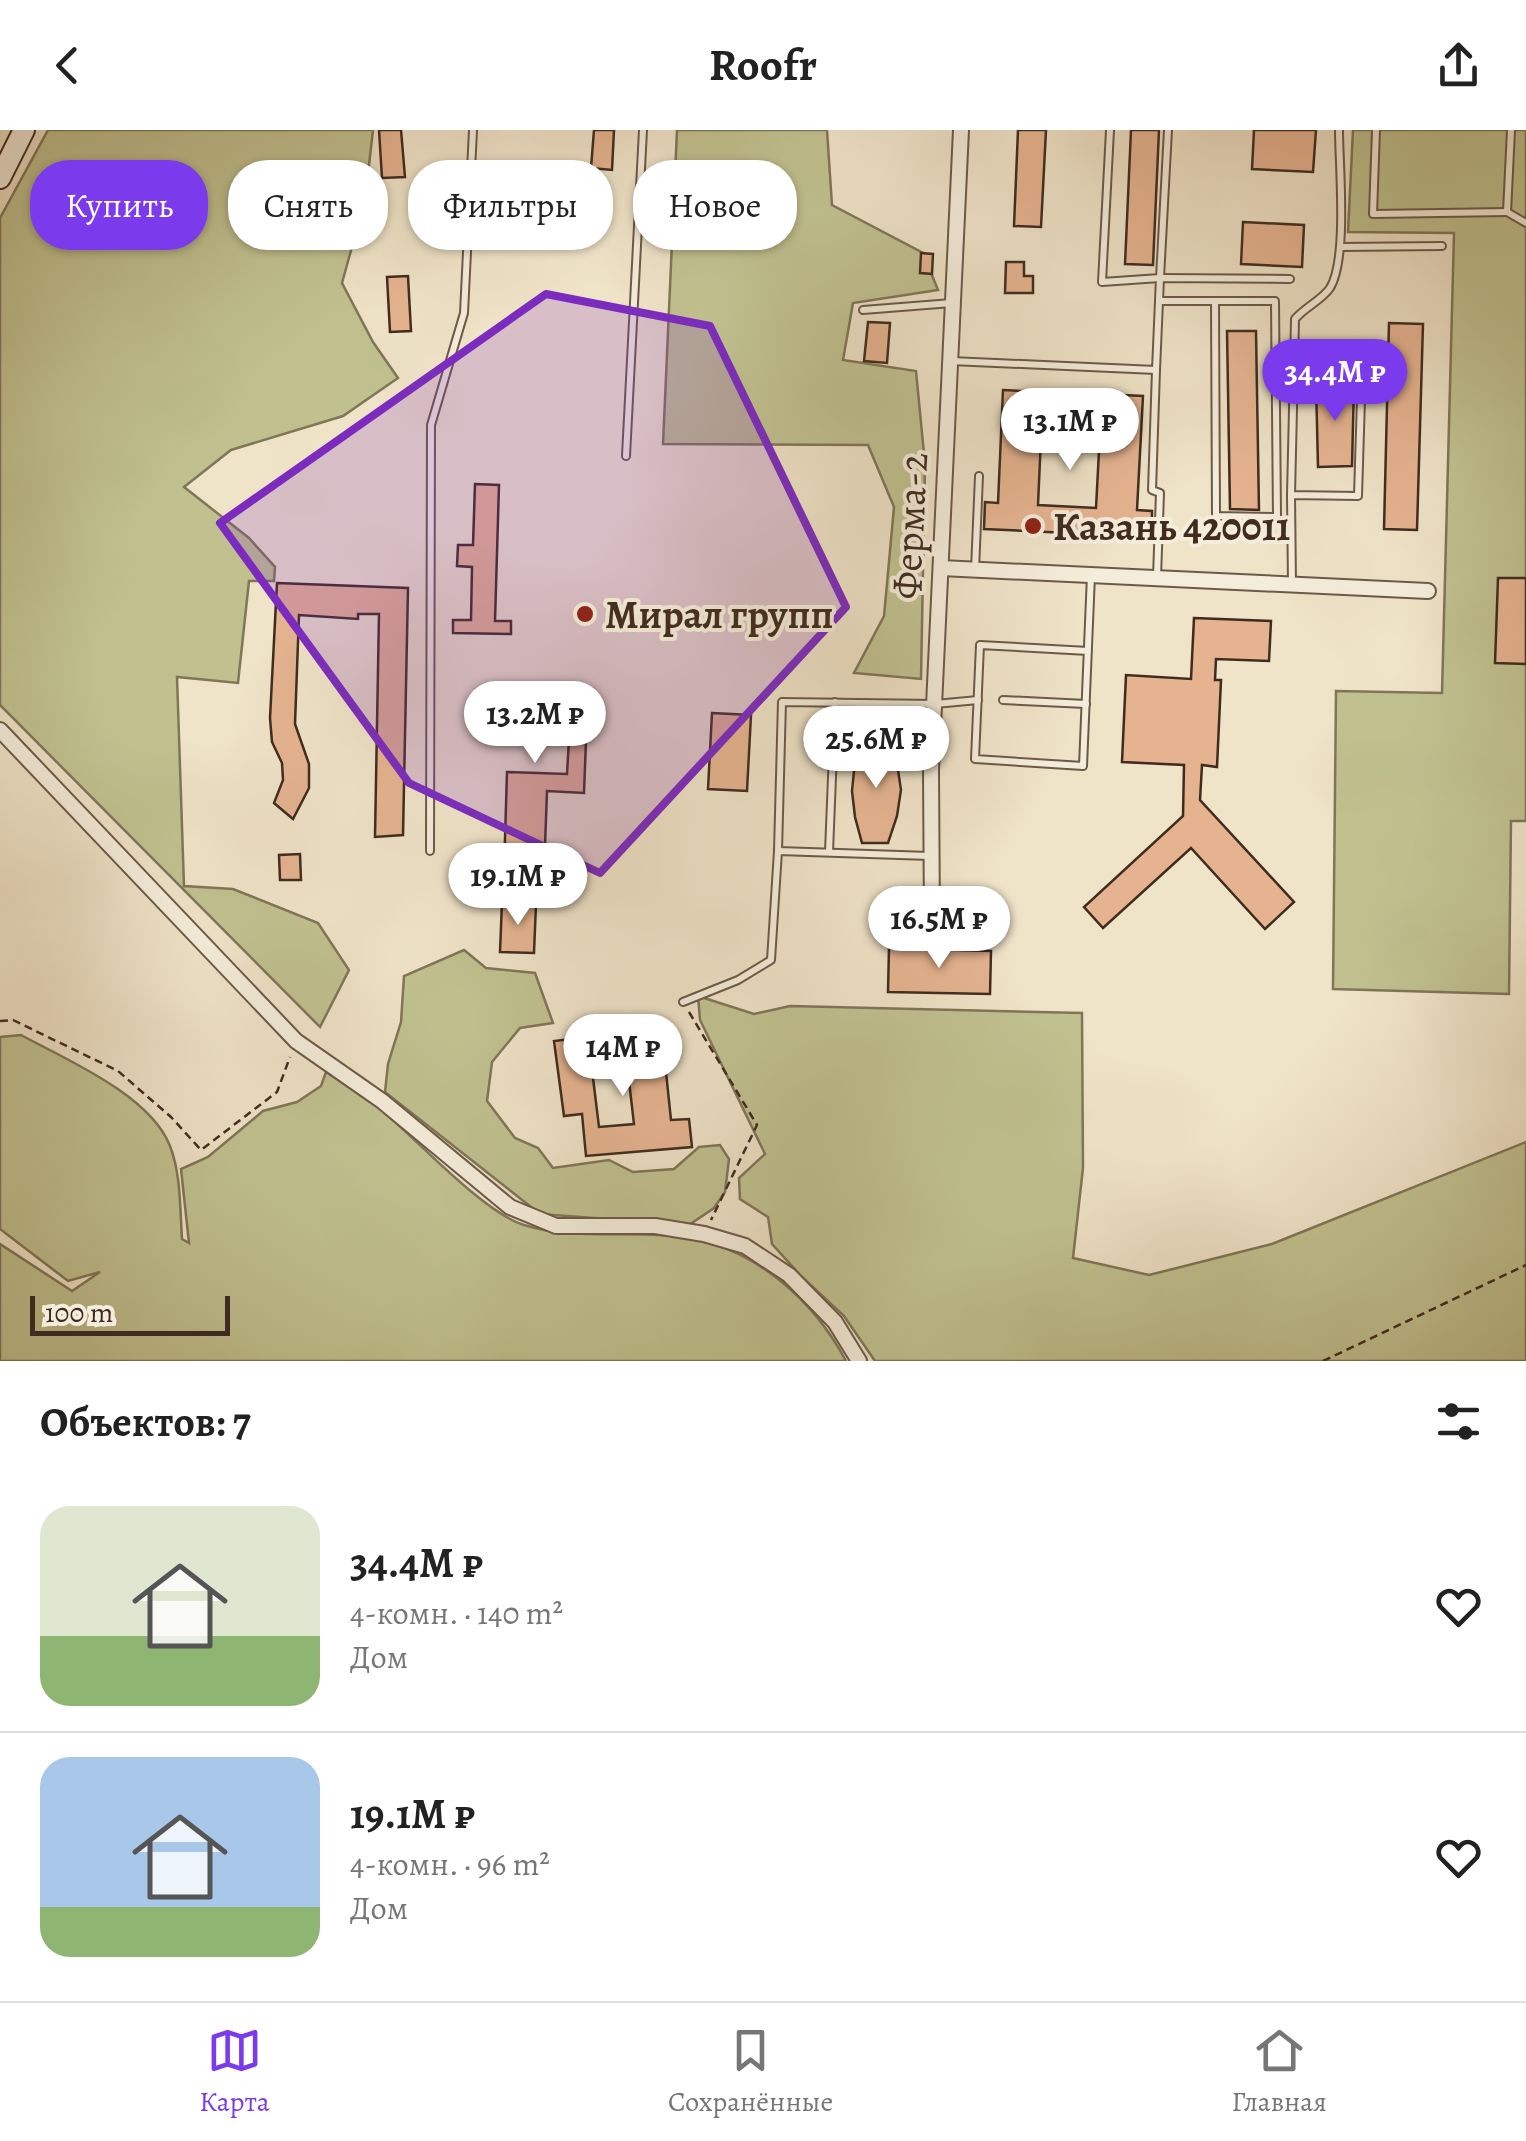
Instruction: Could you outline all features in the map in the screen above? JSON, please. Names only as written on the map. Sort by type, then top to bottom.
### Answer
[{"type":"street","name":"Ферма-2","points":[[932,926],[935,704],[961,130]]},
{"type":"street","points":[[0,178],[16,141]]},
{"type":"street","points":[[941,568],[1428,590]]},
{"type":"street","points":[[0,730],[296,1041],[382,1101],[510,1207],[556,1226],[655,1226],[744,1246],[789,1275],[835,1322],[858,1361]]},
{"type":"lane","points":[[430,851],[430,425],[464,313],[472,130]]},
{"type":"lane","points":[[626,456],[644,130]]},
{"type":"lane","points":[[1110,130],[1102,282],[1290,278]]},
{"type":"lane","points":[[1157,578],[1160,493],[1152,490],[1168,130]]},
{"type":"lane","points":[[1292,584],[1295,319],[1328,292],[1335,278],[1340,247],[1338,130]]},
{"type":"lane","points":[[1376,130],[1372,214],[1507,212],[1526,223]]},
{"type":"lane","points":[[1507,212],[1512,130]]},
{"type":"lane","points":[[1340,247],[1442,246]]},
{"type":"lane","points":[[1159,300],[1275,302],[1277,517],[1216,516],[1215,301]]},
{"type":"lane","points":[[863,310],[954,303]]},
{"type":"lane","points":[[950,361],[1156,370]]},
{"type":"lane","points":[[1291,494],[1358,496],[1362,366],[1294,364]]},
{"type":"lane","points":[[975,570],[979,476]]},
{"type":"lane","points":[[1088,651],[980,645],[974,760],[1082,766],[1086,704],[1091,575]]},
{"type":"lane","points":[[684,1002],[738,980],[771,960],[782,702],[935,704],[978,700]]},
{"type":"lane","points":[[1004,700],[1086,704]]},
{"type":"lane","points":[[829,852],[834,702]]},
{"type":"lane","points":[[778,850],[932,856]]},
{"type":"path","points":[[684,1002],[757,1125],[704,1234]]},
{"type":"path","points":[[0,1021],[13,1020],[118,1071],[201,1150],[277,1092],[296,1041]]},
{"type":"path","points":[[1323,1361],[1526,1264]]},
{"type":"highlighted area","points":[[546,294],[710,326],[846,607],[600,873],[409,783],[220,523]]},
{"type":"green space","points":[[48,130],[373,130],[370,160],[228,160],[228,250],[351,250],[342,283],[373,342],[398,378],[343,416],[231,450],[184,487],[249,538],[275,567],[274,581],[249,581],[238,683],[177,677],[184,886],[233,889],[318,923],[349,970],[320,1027],[0,705],[0,218],[30,163],[30,250],[208,250],[208,160],[32,160]]},
{"type":"green space","points":[[677,130],[827,130],[832,205],[923,253],[938,290],[853,303],[843,360],[916,371],[925,464],[921,679],[854,673],[884,616],[894,507],[868,445],[663,444],[672,250],[797,250],[797,160],[676,160]]},
{"type":"green space","points":[[1353,130],[1526,130],[1526,821],[1511,821],[1509,994],[1333,989],[1336,691],[1442,693],[1454,233],[1348,232]]},
{"type":"green space","points":[[464,950],[486,968],[535,973],[553,1023],[520,1028],[492,1062],[487,1101],[515,1138],[538,1148],[553,1168],[609,1160],[633,1172],[674,1169],[699,1147],[720,1145],[729,1159],[725,1192],[714,1208],[689,1225],[540,1214],[385,1092],[388,1064],[401,1022],[404,976]]},
{"type":"green space","points":[[698,996],[754,1014],[790,1006],[1082,1013],[1083,1168],[1073,1258],[1149,1275],[1272,1244],[1526,1142],[1526,1361],[875,1361],[844,1316],[772,1244],[768,1217],[740,1199],[739,1178],[765,1154],[700,1020]]},
{"type":"green space","points":[[21,1035],[126,1095],[160,1128],[174,1157],[182,1239],[189,1243],[181,1169],[208,1157],[263,1111],[297,1102],[321,1086],[326,1072],[377,1106],[489,1205],[524,1225],[563,1233],[683,1237],[734,1252],[757,1264],[799,1297],[846,1361],[0,1361],[0,1244],[72,1291],[100,1272],[68,1281],[0,1229],[0,1037]]},
{"type":"building","points":[[379,130],[401,130],[405,177],[388,178],[388,160],[381,160]]},
{"type":"building","points":[[594,130],[614,130],[612,160],[592,160]]},
{"type":"building","points":[[1018,130],[1046,130],[1041,227],[1014,226]]},
{"type":"building","points":[[1131,130],[1159,130],[1153,265],[1125,264]]},
{"type":"building","points":[[1254,130],[1316,130],[1313,172],[1252,169]]},
{"type":"building","points":[[1243,222],[1304,225],[1302,267],[1241,264]]},
{"type":"building","points":[[921,253],[933,254],[932,274],[920,273]]},
{"type":"building","points":[[1006,262],[1024,262],[1024,276],[1033,276],[1033,293],[1005,293]]},
{"type":"building","points":[[408,276],[411,331],[390,332],[387,277]]},
{"type":"building","points":[[868,322],[890,323],[887,363],[864,361]]},
{"type":"building","points":[[1389,323],[1423,324],[1417,530],[1384,529]]},
{"type":"building","points":[[1227,331],[1256,331],[1259,510],[1230,509]]},
{"type":"building","points":[[1316,383],[1354,383],[1352,466],[1318,467]]},
{"type":"building","points":[[1003,390],[1043,392],[1038,505],[1096,508],[1102,394],[1143,396],[1137,510],[1152,511],[1152,537],[984,529],[985,502],[998,503]]},
{"type":"building","points":[[475,484],[499,485],[495,621],[511,621],[511,634],[453,633],[453,620],[471,620],[472,567],[457,566],[458,545],[473,545]]},
{"type":"building","points":[[1498,578],[1526,578],[1526,664],[1495,663]]},
{"type":"building","points":[[277,583],[408,588],[403,835],[375,837],[379,614],[358,614],[358,619],[299,615],[295,724],[309,764],[309,788],[293,819],[274,803],[283,780],[270,718]]},
{"type":"building","points":[[1194,618],[1271,621],[1269,661],[1216,659],[1215,680],[1221,680],[1217,767],[1202,765],[1200,800],[1294,902],[1265,929],[1191,848],[1103,928],[1084,907],[1183,816],[1184,765],[1122,762],[1126,675],[1191,679]]},
{"type":"building","points":[[571,687],[588,688],[584,793],[547,791],[544,874],[504,872],[507,772],[567,774],[569,739],[475,734],[477,694],[570,699]]},
{"type":"building","points":[[712,713],[751,715],[747,791],[708,789]]},
{"type":"building","points":[[864,738],[889,739],[897,763],[901,790],[888,843],[862,843],[855,817],[855,761]]},
{"type":"building","points":[[300,854],[301,880],[280,880],[279,855]]},
{"type":"building","points":[[502,902],[536,904],[534,953],[500,952]]},
{"type":"building","points":[[889,948],[991,951],[990,994],[888,992]]},
{"type":"building","points":[[662,1034],[671,1120],[689,1119],[692,1147],[586,1156],[582,1114],[564,1116],[554,1041],[588,1037],[599,1127],[634,1124],[624,1038]]},
{"type":"place","name":"Казань 420011","points":[[1033,526]]},
{"type":"place","name":"Мирал групп","points":[[585,614]]}]
